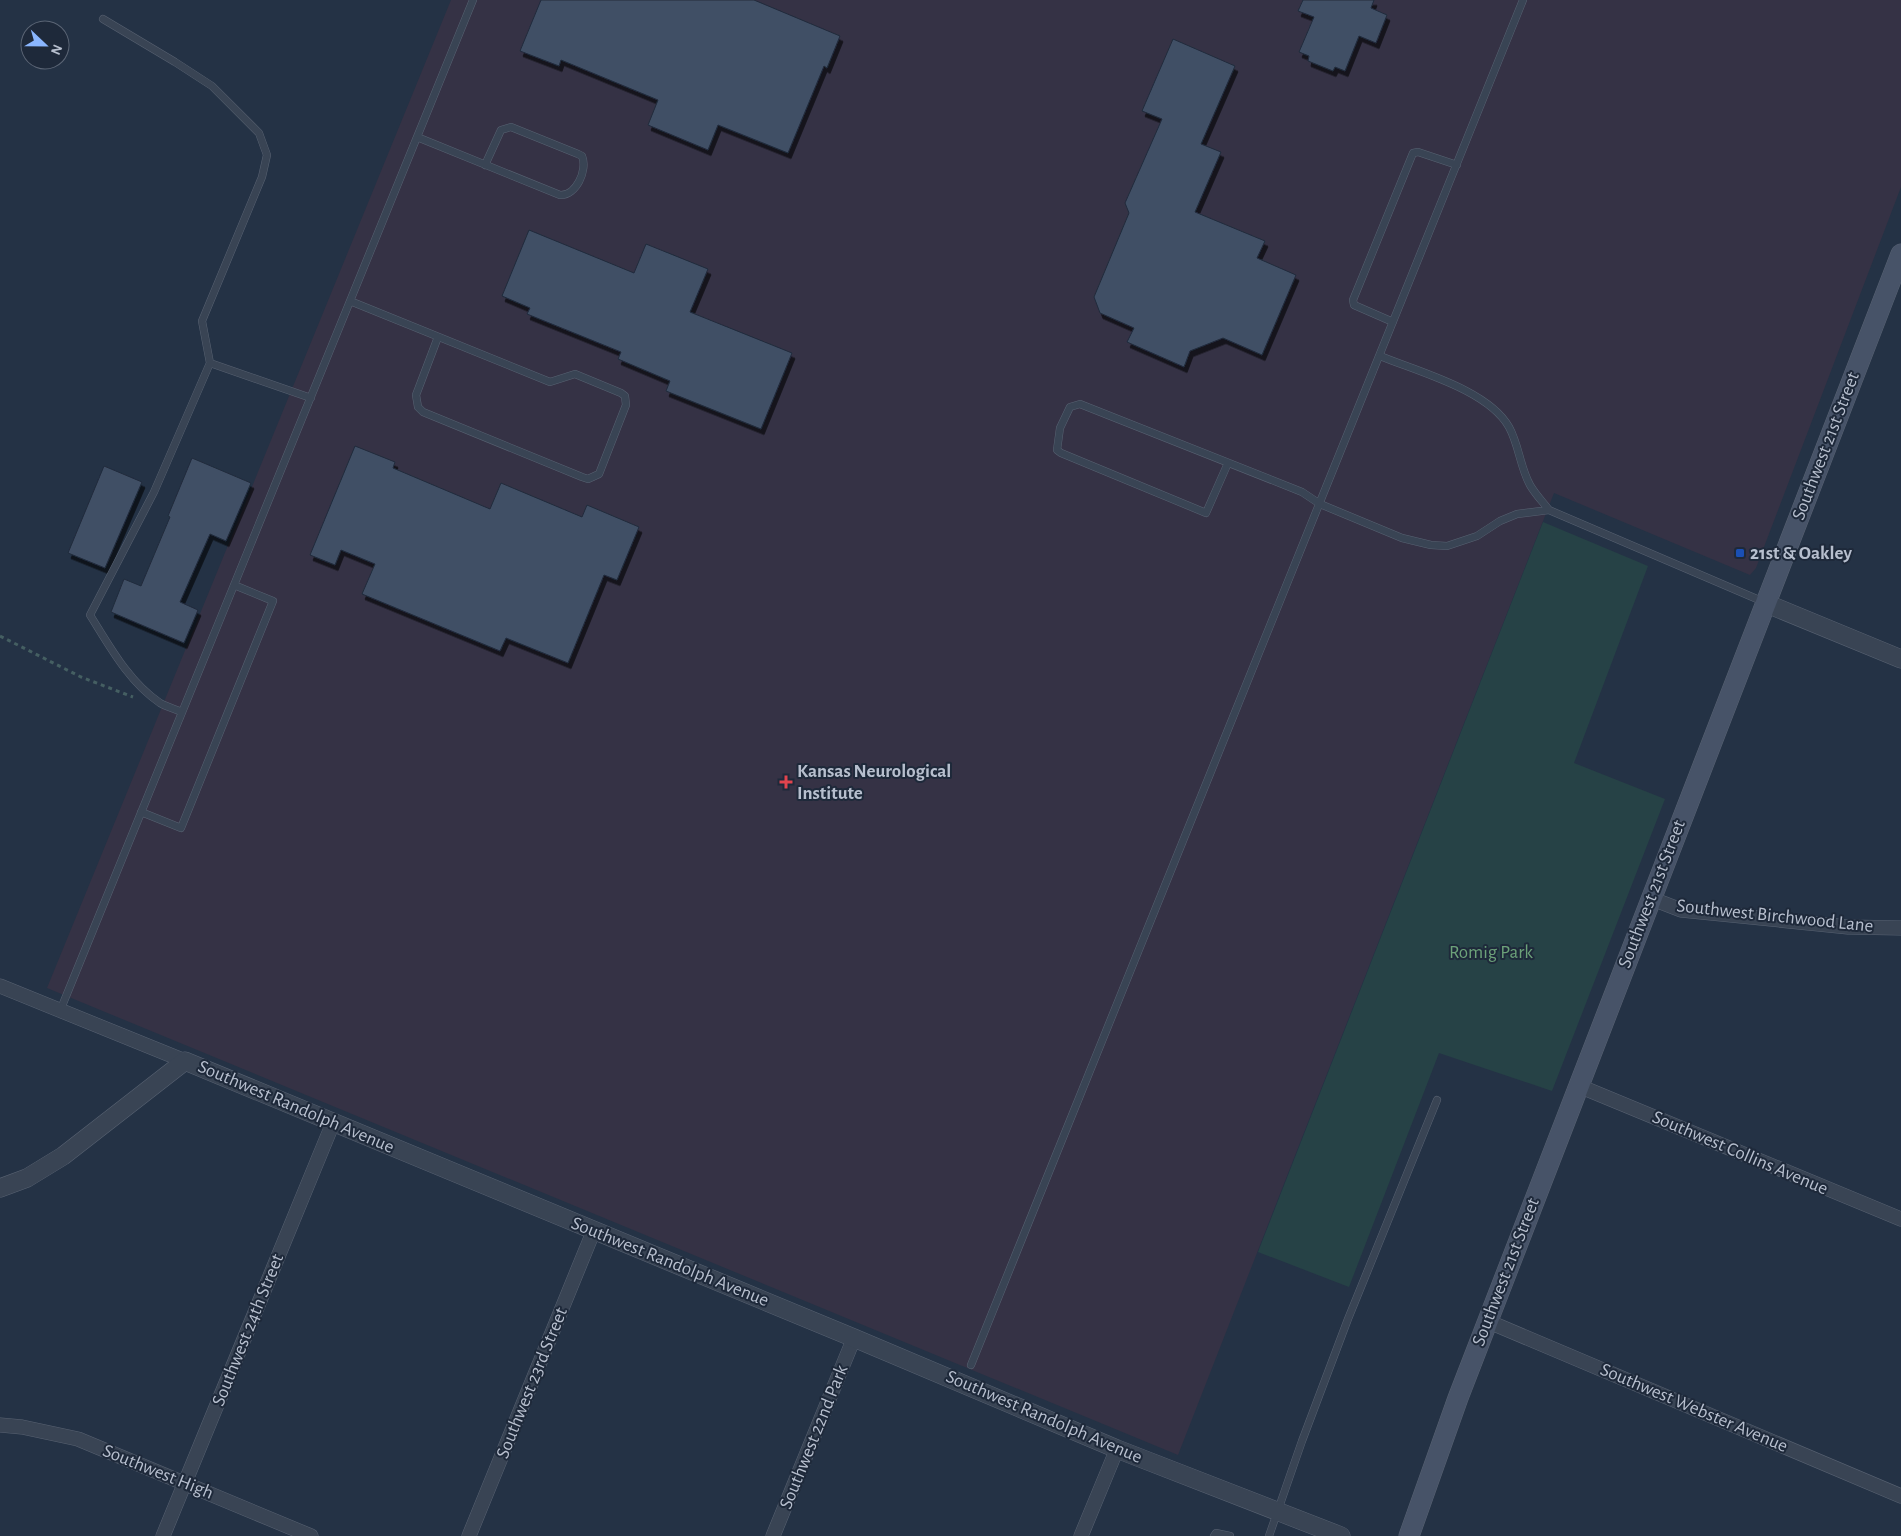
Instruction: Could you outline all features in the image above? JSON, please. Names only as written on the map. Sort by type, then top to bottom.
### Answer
[{"type":"main road","name":"Southwest 21st Street","points":[[1409,1536],[1487,1321],[1901,254]]},
{"type":"street","points":[[1766,603],[1901,659]]},
{"type":"street","name":"Southwest Birchwood Lane","points":[[1650,898],[1681,910],[1848,926],[1901,928]]},
{"type":"street","name":"Southwest Randolph Avenue","points":[[0,986],[594,1230],[1117,1449],[1341,1536]]},
{"type":"street","points":[[0,1188],[27,1178],[63,1156],[185,1061]]},
{"type":"street","name":"Southwest Collins Avenue","points":[[1579,1086],[1901,1219]]},
{"type":"street","name":"Southwest 24th Street","points":[[164,1536],[333,1123]]},
{"type":"street","name":"Southwest 23rd Street","points":[[469,1536],[594,1230]]},
{"type":"street","name":"Southwest Webster Avenue","points":[[1487,1321],[1901,1496]]},
{"type":"street","name":"Southwest 22nd Park","points":[[773,1536],[854,1338]]},
{"type":"street","name":"Southwest High","points":[[0,1425],[22,1427],[78,1440],[312,1536]]},
{"type":"street","points":[[1080,1536],[1117,1449]]},
{"type":"lane","points":[[60,1011],[473,0]]},
{"type":"lane","points":[[971,1366],[1523,0]]},
{"type":"lane","points":[[103,19],[212,86],[258,133],[267,155],[262,177],[202,320],[210,363],[154,492],[90,615],[112,651],[139,686],[162,704],[182,712]]},
{"type":"lane","points":[[417,137],[485,165],[560,195],[567,195],[574,190],[584,166],[582,156],[511,127],[501,130],[485,165]]},
{"type":"lane","points":[[1393,322],[1354,305],[1353,300],[1360,282],[1413,153],[1418,152],[1457,166]]},
{"type":"lane","points":[[350,301],[550,382],[575,374],[625,396],[626,405],[598,474],[588,479],[582,477],[423,412],[418,407],[416,395],[438,337]]},
{"type":"lane","points":[[1380,356],[1469,392],[1487,403],[1501,415],[1510,429],[1530,485],[1549,510],[1766,603]]},
{"type":"lane","points":[[210,363],[311,398]]},
{"type":"lane","points":[[1228,462],[1206,513],[1061,454],[1057,450],[1060,428],[1070,407],[1080,404],[1228,462],[1302,492],[1320,504],[1402,538],[1431,546],[1447,546],[1462,542],[1517,514],[1549,510]]},
{"type":"lane","points":[[141,812],[181,828],[273,601],[234,585]]},
{"type":"lane","points":[[1269,1536],[1348,1319],[1437,1100]]},
{"type":"lane","points":[[1214,1536],[1216,1533],[1230,1536]]},
{"type":"path","points":[[0,636],[81,676],[135,698]]},
{"type":"shaded area","name":"Kansas Neurological Institute","points":[[451,0],[1901,0],[1901,187],[1756,568],[1750,575],[1554,493],[1178,1455],[47,988]]},
{"type":"green space","name":"Romig Park","points":[[1543,522],[1648,566],[1574,763],[1665,799],[1552,1091],[1439,1053],[1349,1287],[1258,1252]]},
{"type":"building","points":[[541,0],[754,0],[840,36],[827,68],[824,66],[788,153],[718,125],[708,150],[648,125],[658,100],[561,60],[559,66],[520,51]]},
{"type":"building","points":[[1303,0],[1374,0],[1371,8],[1387,15],[1376,43],[1359,36],[1345,71],[1335,67],[1333,71],[1308,61],[1309,56],[1299,52],[1314,17],[1298,11]]},
{"type":"building","points":[[1173,39],[1235,66],[1201,144],[1221,152],[1195,212],[1265,241],[1257,258],[1296,275],[1262,355],[1223,338],[1190,351],[1184,367],[1127,342],[1134,328],[1100,313],[1094,297],[1129,213],[1125,203],[1162,119],[1142,111]]},
{"type":"building","points":[[529,230],[634,273],[646,244],[708,269],[690,312],[792,353],[761,429],[666,391],[670,381],[618,359],[621,352],[527,314],[530,308],[502,296]]},
{"type":"building","points":[[355,446],[395,462],[393,468],[490,509],[501,483],[582,517],[587,505],[639,527],[617,580],[604,575],[568,663],[506,638],[500,651],[362,594],[375,564],[341,550],[335,565],[310,555]]},
{"type":"building","points":[[192,458],[251,483],[226,541],[210,534],[180,602],[198,610],[184,643],[111,612],[124,579],[141,586]]},
{"type":"building","points":[[104,466],[142,482],[105,568],[68,553]]},
{"type":"place","name":"21st & Oakley","points":[[1740,553]]},
{"type":"place","name":"Kansas Neurological Institute","points":[[786,782]]}]
